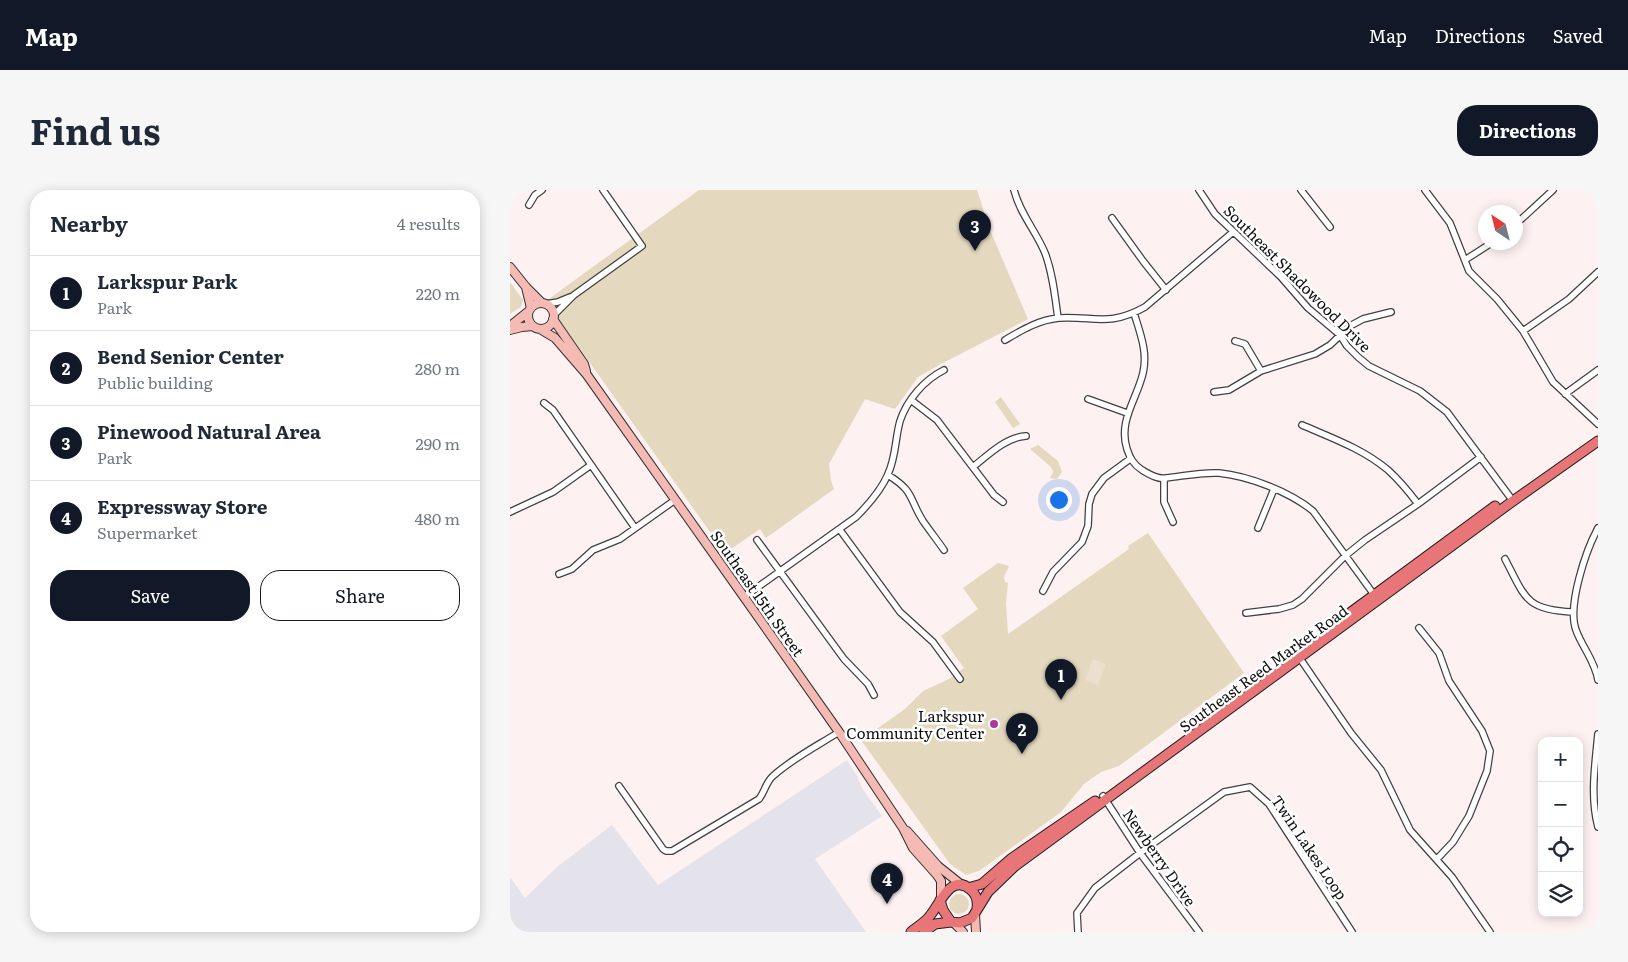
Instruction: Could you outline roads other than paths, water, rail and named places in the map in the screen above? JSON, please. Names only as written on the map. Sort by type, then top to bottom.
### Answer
[{"type":"main road","points":[[510,266],[526,287],[544,304],[550,307],[554,317],[549,326],[522,326],[510,330]]},
{"type":"main road","points":[[526,287],[530,310],[529,319],[537,327]]},
{"type":"main road","points":[[510,326],[538,304],[544,304]]},
{"type":"main road","name":"Southeast 15th Street","points":[[554,317],[584,364],[587,376]]},
{"type":"main road","name":"Southeast 15th Street","points":[[537,327],[555,338],[587,376],[839,732],[904,828],[938,866],[965,886],[976,897],[976,932]]},
{"type":"main road","name":"Southeast Reed Market Road","points":[[924,932],[936,924],[966,922],[976,911],[988,892],[1015,866],[1104,798],[1598,434]]},
{"type":"main road","name":"Southeast Reed Market Road","points":[[1511,499],[1598,441]]},
{"type":"main road","name":"Southeast Reed Market Road","points":[[911,932],[930,916],[947,890],[982,884],[1019,853],[1104,798],[1299,657],[1376,597]]},
{"type":"main road","name":"Southeast 15th Street","points":[[904,828],[913,848],[940,881],[943,910],[964,932]]},
{"type":"street","points":[[529,205],[535,195],[542,190]]},
{"type":"street","points":[[554,317],[574,295],[642,246],[603,190]]},
{"type":"street","points":[[1014,190],[1017,203],[1045,252],[1053,281],[1058,318]]},
{"type":"street","name":"Southeast Shadowood Drive","points":[[1199,190],[1215,214],[1281,277],[1308,308],[1340,335],[1347,346],[1369,366],[1420,392],[1447,412],[1511,499]]},
{"type":"street","points":[[1302,190],[1330,227]]},
{"type":"street","points":[[1425,190],[1450,224],[1469,271],[1497,298],[1523,331],[1552,382],[1598,424]]},
{"type":"street","points":[[1523,217],[1552,190]]},
{"type":"street","points":[[1112,218],[1166,290]]},
{"type":"street","points":[[1005,340],[1038,322],[1058,318],[1103,321],[1120,319],[1134,313],[1145,307],[1166,290],[1233,232]]},
{"type":"street","points":[[1465,260],[1481,250]]},
{"type":"street","points":[[1523,331],[1569,299],[1598,272]]},
{"type":"street","points":[[544,304],[558,302],[574,295]]},
{"type":"street","points":[[1214,392],[1229,390],[1260,371],[1315,354],[1330,345],[1350,326],[1363,319],[1391,312]]},
{"type":"street","points":[[1134,313],[1144,348],[1143,372],[1127,412],[1124,433],[1124,442],[1130,459],[1145,471],[1164,479],[1184,474],[1218,473],[1240,477],[1274,488],[1303,502],[1313,511],[1376,597]]},
{"type":"street","points":[[1235,341],[1246,344],[1260,371]]},
{"type":"street","points":[[744,597],[856,518],[872,501],[888,475],[901,420],[911,400],[922,385],[944,370]]},
{"type":"street","points":[[1565,394],[1598,370]]},
{"type":"street","points":[[1088,399],[1127,412]]},
{"type":"street","points":[[911,400],[937,420],[994,495],[1003,502]]},
{"type":"street","points":[[544,403],[553,410],[635,528]]},
{"type":"street","points":[[1302,425],[1354,447],[1387,469],[1401,482],[1418,504]]},
{"type":"street","points":[[972,467],[1007,442],[1018,436],[1026,436]]},
{"type":"street","points":[[1246,613],[1279,610],[1293,605],[1302,599],[1345,556],[1481,457]]},
{"type":"street","points":[[1043,591],[1053,572],[1082,542],[1088,526],[1089,504],[1092,494],[1104,478],[1130,459]]},
{"type":"street","points":[[510,512],[553,492],[591,465]]},
{"type":"street","points":[[888,475],[903,484],[912,494],[922,519],[944,550]]},
{"type":"street","points":[[1164,479],[1164,502],[1173,522]]},
{"type":"street","points":[[1258,528],[1274,488]]},
{"type":"street","points":[[559,574],[572,568],[593,550],[620,539],[675,500]]},
{"type":"street","points":[[1598,528],[1577,587],[1573,612],[1576,630],[1594,664],[1598,680]]},
{"type":"street","points":[[840,530],[900,612],[933,642],[960,679]]},
{"type":"street","points":[[757,540],[844,659],[868,684],[874,695]]},
{"type":"street","points":[[1505,559],[1524,595],[1531,602],[1547,610],[1573,612]]},
{"type":"street","points":[[1418,628],[1438,650],[1449,681],[1482,731],[1490,751],[1487,771],[1469,816],[1457,838],[1437,859]]},
{"type":"street","points":[[1299,657],[1351,732],[1381,770],[1410,830],[1452,877],[1490,932]]},
{"type":"street","points":[[620,786],[663,849],[666,852],[672,851],[759,799],[773,776],[839,732]]},
{"type":"street","points":[[1598,734],[1594,802],[1598,827]]},
{"type":"street","name":"Twin Lakes Loop","points":[[1140,852],[1224,792],[1250,787],[1269,804],[1352,932]]},
{"type":"street","name":"Newberry Drive","points":[[1104,798],[1140,852],[1199,932]]},
{"type":"street","points":[[1078,932],[1077,913],[1094,888],[1140,852]]},
{"type":"place","name":"Pinewood Natural Area","points":[[975,251]]},
{"type":"place","name":"Larkspur Park","points":[[1061,700]]},
{"type":"place","name":"Larkspur Community Center","points":[[994,724]]},
{"type":"place","name":"Bend Senior Center","points":[[1022,754]]},
{"type":"place","name":"Expressway Store","points":[[887,904]]}]
